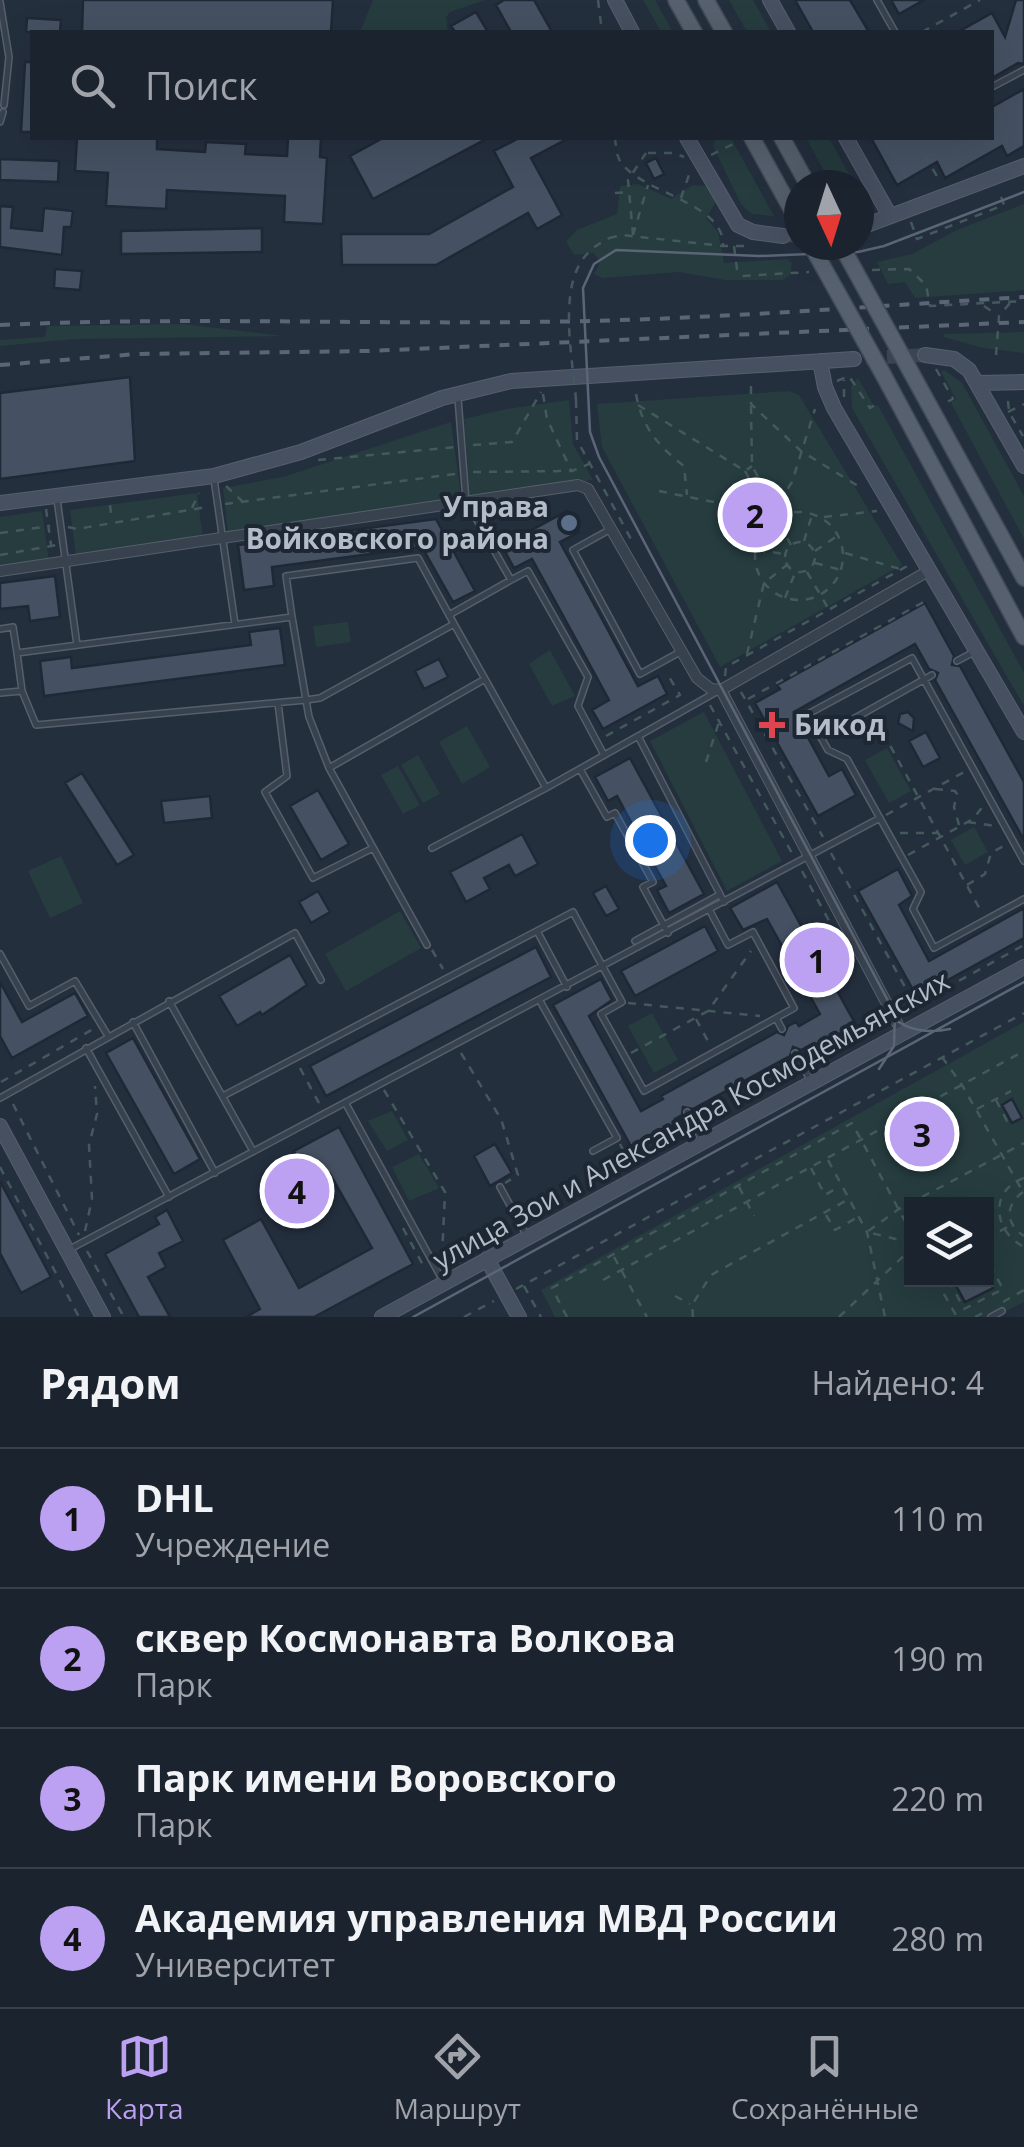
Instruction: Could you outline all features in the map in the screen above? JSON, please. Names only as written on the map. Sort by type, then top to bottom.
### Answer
[{"type":"main road","points":[[616,0],[631,30]]},
{"type":"main road","points":[[676,0],[693,30]]},
{"type":"main road","points":[[706,0],[723,30]]},
{"type":"main road","points":[[770,0],[787,30]]},
{"type":"main road","points":[[688,140],[738,225],[753,232],[783,236]]},
{"type":"main road","points":[[744,140],[784,200]]},
{"type":"main road","points":[[783,140],[800,170]]},
{"type":"main road","points":[[847,140],[890,216]]},
{"type":"main road","points":[[874,222],[1024,166]]},
{"type":"main road","points":[[820,260],[1024,637]]},
{"type":"main road","points":[[849,260],[1024,578]]},
{"type":"main road","points":[[926,355],[963,364],[978,383],[1024,466]]},
{"type":"main road","points":[[0,503],[212,481],[458,393],[539,377],[854,359]]},
{"type":"main road","points":[[820,360],[824,385],[834,408],[1024,732]]},
{"type":"main road","points":[[978,383],[1024,382]]},
{"type":"main road","name":"улица Зои и Александра Космодемьянских","points":[[382,1317],[1024,967]]},
{"type":"main road","points":[[0,1126],[103,1317]]},
{"type":"main road","points":[[487,1259],[519,1317]]},
{"type":"street","points":[[0,570],[578,486],[588,489],[680,652],[702,683],[711,689],[930,570]]},
{"type":"street","points":[[724,683],[803,861],[903,1034]]},
{"type":"lane","points":[[877,0],[894,30]]},
{"type":"lane","points":[[0,2],[8,57],[0,122]]},
{"type":"lane","points":[[994,86],[1024,70]]},
{"type":"lane","points":[[458,393],[466,501],[511,580]]},
{"type":"lane","points":[[212,481],[235,624]]},
{"type":"lane","points":[[57,496],[76,645]]},
{"type":"lane","points":[[612,529],[573,550],[640,674],[680,652]]},
{"type":"lane","points":[[427,945],[329,768],[314,733],[286,576],[418,558],[546,788]]},
{"type":"lane","points":[[449,614],[528,571],[588,677],[578,706],[604,756]]},
{"type":"lane","points":[[17,652],[292,617]]},
{"type":"lane","points":[[0,629],[13,628],[22,691],[36,725],[320,698],[454,624]]},
{"type":"lane","points":[[957,662],[977,650]]},
{"type":"lane","points":[[1024,861],[912,658],[808,714],[828,750],[847,759],[921,892],[913,908],[934,948],[1024,899]]},
{"type":"lane","points":[[820,737],[932,675]]},
{"type":"lane","points":[[329,768],[485,679]]},
{"type":"lane","points":[[432,848],[700,702],[724,683]]},
{"type":"lane","points":[[0,693],[22,691]]},
{"type":"lane","points":[[278,703],[287,776],[265,792],[313,878],[373,848]]},
{"type":"lane","points":[[638,736],[724,904]]},
{"type":"lane","points":[[580,769],[606,817],[615,813],[653,882],[643,887],[668,933]]},
{"type":"lane","points":[[67,1251],[880,818]]},
{"type":"lane","points":[[635,940],[719,895]]},
{"type":"lane","points":[[223,1096],[573,912],[622,1002],[601,1014],[644,1091],[794,1008],[752,932],[728,945],[710,911]]},
{"type":"lane","points":[[537,931],[567,987]]},
{"type":"lane","points":[[4,1096],[295,934],[321,980]]},
{"type":"lane","points":[[0,954],[29,1006],[76,981],[108,1036]]},
{"type":"lane","points":[[169,1001],[254,1152]]},
{"type":"lane","points":[[540,1001],[617,1138],[593,1151]]},
{"type":"lane","points":[[776,1018],[782,1029]]},
{"type":"lane","points":[[133,1022],[215,1173]]},
{"type":"lane","points":[[86,1048],[169,1197]]},
{"type":"lane","points":[[796,1053],[812,1084]]},
{"type":"lane","points":[[668,1077],[674,1088]]},
{"type":"lane","points":[[346,1104],[444,1283]]},
{"type":"lane","points":[[688,1112],[704,1142]]},
{"type":"lane","points":[[500,1186],[528,1237]]},
{"type":"lane","points":[[991,1317],[1002,1311]]},
{"type":"path","points":[[598,0],[602,30]]},
{"type":"path","points":[[926,30],[980,0]]},
{"type":"path","points":[[615,140],[617,158],[630,174],[705,213],[724,236],[723,246]]},
{"type":"path","points":[[712,154],[744,140]]},
{"type":"path","points":[[642,144],[646,152]]},
{"type":"path","points":[[633,236],[628,180],[646,152]]},
{"type":"path","points":[[646,152],[684,157],[691,168],[680,200]]},
{"type":"path","points":[[926,154],[940,182]]},
{"type":"path","points":[[633,236],[648,183]]},
{"type":"path","points":[[910,220],[918,239],[1004,205],[996,186]]},
{"type":"path","points":[[615,193],[631,192]]},
{"type":"path","points":[[637,550],[577,440],[568,300],[574,272],[588,252],[609,238],[633,236],[723,246],[763,246]]},
{"type":"path","points":[[996,355],[999,316],[1011,302]]},
{"type":"path","points":[[981,304],[999,316]]},
{"type":"path","points":[[936,368],[953,399],[948,402]]},
{"type":"path","points":[[848,407],[843,392],[847,378],[870,408],[881,402]]},
{"type":"path","points":[[751,386],[752,466],[791,546]]},
{"type":"path","points":[[304,462],[512,442],[542,391],[547,419],[572,470]]},
{"type":"path","points":[[636,394],[652,438],[684,466],[687,497]]},
{"type":"path","points":[[1008,401],[1009,412],[1024,438]]},
{"type":"path","points":[[751,404],[800,451],[863,489]]},
{"type":"path","points":[[1009,412],[1024,404]]},
{"type":"path","points":[[638,405],[745,471],[768,513]]},
{"type":"path","points":[[768,513],[775,509],[792,482],[816,409]]},
{"type":"path","points":[[376,484],[464,473],[572,470],[590,464]]},
{"type":"path","points":[[745,471],[752,466]]},
{"type":"path","points":[[191,510],[212,481],[243,501]]},
{"type":"path","points":[[659,492],[768,513],[776,518]]},
{"type":"path","points":[[109,499],[112,523]]},
{"type":"path","points":[[0,554],[51,547],[46,508]]},
{"type":"path","points":[[795,512],[812,514],[839,536],[844,552],[842,570],[833,585],[802,600],[785,598],[764,583],[754,560],[765,527],[776,518],[795,512]]},
{"type":"path","points":[[820,518],[877,512]]},
{"type":"path","points":[[804,543],[812,514]]},
{"type":"path","points":[[0,533],[48,526]]},
{"type":"path","points":[[814,552],[839,536]]},
{"type":"path","points":[[804,543],[814,552],[814,563],[806,571],[796,572],[787,565],[786,554],[791,546],[804,543]]},
{"type":"path","points":[[756,550],[786,554]]},
{"type":"path","points":[[844,552],[901,569]]},
{"type":"path","points":[[814,563],[842,570]]},
{"type":"path","points":[[909,564],[726,667],[724,683],[746,700],[914,1005],[1024,945]]},
{"type":"path","points":[[747,656],[764,583],[787,565]]},
{"type":"path","points":[[806,571],[828,609]]},
{"type":"path","points":[[785,598],[796,572]]},
{"type":"path","points":[[746,700],[929,599]]},
{"type":"path","points":[[660,663],[680,695],[712,706],[803,861]]},
{"type":"path","points":[[596,741],[680,695]]},
{"type":"path","points":[[870,710],[986,920]]},
{"type":"path","points":[[706,762],[720,720]]},
{"type":"path","points":[[880,818],[972,767]]},
{"type":"path","points":[[933,789],[955,790],[958,794],[954,807],[959,826]]},
{"type":"path","points":[[902,858],[967,822],[990,799]]},
{"type":"path","points":[[967,822],[1006,828]]},
{"type":"path","points":[[888,833],[939,835]]},
{"type":"path","points":[[967,885],[986,874],[990,853],[1013,841]]},
{"type":"path","points":[[625,1057],[708,1011],[758,941]]},
{"type":"path","points":[[427,945],[448,979]]},
{"type":"path","points":[[1003,950],[1006,955]]},
{"type":"path","points":[[622,1002],[776,1018]]},
{"type":"path","points":[[464,1317],[1024,1013]]},
{"type":"path","points":[[800,1062],[881,1016]]},
{"type":"path","points":[[695,1018],[714,1052]]},
{"type":"path","points":[[102,1025],[0,1081],[4,1096],[124,1317]]},
{"type":"path","points":[[456,1046],[501,1119],[518,1176],[500,1186]]},
{"type":"path","points":[[603,1280],[1024,1051]]},
{"type":"path","points":[[941,1056],[962,1084],[1023,1192],[1012,1202],[1012,1225],[1024,1236]]},
{"type":"path","points":[[83,1242],[92,1198],[89,1145],[97,1114],[94,1062]]},
{"type":"path","points":[[381,1085],[445,1192],[442,1257]]},
{"type":"path","points":[[975,1110],[1011,1091]]},
{"type":"path","points":[[995,1099],[1007,1121],[1010,1119]]},
{"type":"path","points":[[568,1317],[552,1288],[852,1123],[904,1219]]},
{"type":"path","points":[[617,1138],[626,1156]]},
{"type":"path","points":[[867,1232],[899,1209],[1024,1143]]},
{"type":"path","points":[[826,1158],[867,1232],[884,1317]]},
{"type":"path","points":[[0,1167],[79,1317]]},
{"type":"path","points":[[811,1167],[825,1195],[841,1186]]},
{"type":"path","points":[[1024,1178],[1006,1190],[999,1202],[998,1216],[1012,1241],[1024,1247]]},
{"type":"path","points":[[738,1186],[754,1216]]},
{"type":"path","points":[[693,1317],[692,1305],[710,1275],[849,1199]]},
{"type":"path","points":[[825,1214],[834,1230],[858,1217]]},
{"type":"path","points":[[994,1235],[1012,1225]]},
{"type":"path","points":[[867,1232],[904,1243]]},
{"type":"path","points":[[838,1317],[904,1253]]},
{"type":"path","points":[[613,1254],[647,1317]]},
{"type":"path","points":[[953,1287],[964,1309],[1003,1289],[994,1273]]},
{"type":"path","points":[[523,1285],[541,1317]]},
{"type":"path","points":[[1019,1286],[1022,1292]]},
{"type":"path","points":[[940,1287],[956,1317]]},
{"type":"path","points":[[675,1296],[692,1305]]},
{"type":"green space","points":[[373,0],[485,0],[450,12],[446,17],[448,30],[361,30]]},
{"type":"green space","points":[[643,0],[655,0],[672,30],[660,30]]},
{"type":"green space","points":[[729,0],[753,0],[770,30],[746,30]]},
{"type":"green space","points":[[715,140],[732,140],[774,216],[752,214],[741,204],[713,146]]},
{"type":"green space","points":[[807,140],[830,140],[847,170],[824,170]]},
{"type":"green space","points":[[638,184],[671,199],[693,185],[706,186],[716,202],[706,218],[718,232],[724,263],[784,259],[792,263],[790,275],[783,280],[725,280],[679,272],[603,278],[594,274],[600,262],[594,253],[574,255],[566,241],[577,230],[617,214],[620,186]]},
{"type":"green space","points":[[1024,204],[1024,290],[915,298],[905,282],[888,284],[877,262],[912,254],[957,230]]},
{"type":"green space","points":[[183,324],[283,336],[75,339],[0,346],[0,340],[45,337],[47,326]]},
{"type":"green space","points":[[1024,332],[1024,353],[983,348],[944,337],[944,334]]},
{"type":"green space","points":[[944,370],[962,383],[1024,496],[1024,539],[951,403],[956,399],[941,372]]},
{"type":"green space","points":[[858,378],[874,406],[878,405],[1024,673],[1024,706],[852,408],[851,387]]},
{"type":"green space","points":[[789,391],[799,395],[902,565],[720,667],[602,447],[597,404]]},
{"type":"green space","points":[[569,400],[573,444],[593,480],[470,496],[464,419]]},
{"type":"green space","points":[[451,422],[461,497],[228,533],[223,488],[283,477]]},
{"type":"green space","points":[[197,493],[203,539],[76,556],[70,510]]},
{"type":"green space","points":[[42,511],[49,561],[0,568],[0,517]]},
{"type":"green space","points":[[348,622],[351,642],[316,647],[313,626]]},
{"type":"green space","points":[[550,650],[575,696],[552,706],[529,664]]},
{"type":"green space","points":[[704,712],[782,861],[727,891],[650,741]]},
{"type":"green space","points":[[467,726],[490,767],[462,784],[439,742]]},
{"type":"green space","points":[[887,748],[911,791],[889,803],[865,760]]},
{"type":"green space","points":[[418,755],[440,794],[423,803],[401,765]]},
{"type":"green space","points":[[398,766],[420,805],[403,814],[381,775]]},
{"type":"green space","points":[[974,827],[988,852],[965,865],[951,840]]},
{"type":"green space","points":[[61,856],[83,903],[50,918],[28,871]]},
{"type":"green space","points":[[400,911],[421,948],[346,991],[325,954]]},
{"type":"green space","points":[[652,1013],[678,1060],[654,1073],[628,1026]]},
{"type":"green space","points":[[1024,1022],[1024,1302],[995,1317],[555,1317],[541,1290]]},
{"type":"green space","points":[[392,1111],[408,1140],[387,1151],[368,1121]]},
{"type":"green space","points":[[419,1154],[439,1188],[409,1201],[392,1167]]},
{"type":"building","points":[[83,0],[333,0],[331,30],[82,30]]},
{"type":"building","points":[[504,0],[534,0],[551,30],[510,30],[496,5]]},
{"type":"building","points":[[795,0],[850,0],[868,30],[812,30]]},
{"type":"building","points":[[891,0],[924,0],[899,14]]},
{"type":"building","points":[[1016,0],[1024,0],[1024,64],[1018,63],[994,77],[994,30],[962,30],[992,13],[1005,37]]},
{"type":"building","points":[[476,12],[487,30],[454,30],[451,26]]},
{"type":"building","points":[[27,18],[61,20],[60,30],[26,32]]},
{"type":"building","points":[[25,62],[30,62],[30,132],[21,132]]},
{"type":"building","points":[[1024,89],[1024,146],[1007,156],[1002,146],[945,178],[937,162],[897,185],[872,140],[994,140],[994,106]]},
{"type":"building","points":[[77,140],[157,140],[157,149],[205,152],[206,142],[246,144],[245,154],[287,156],[288,140],[321,140],[320,157],[327,158],[323,224],[284,222],[285,196],[167,190],[166,209],[106,206],[108,173],[75,171]]},
{"type":"building","points":[[379,140],[484,140],[373,199],[350,156]]},
{"type":"building","points":[[515,140],[565,140],[531,158],[562,215],[537,229],[528,213],[436,265],[342,265],[341,234],[429,234],[513,187],[494,151]]},
{"type":"building","points":[[656,158],[664,174],[654,179],[646,163]]},
{"type":"building","points":[[0,159],[59,161],[58,182],[0,180]]},
{"type":"building","points":[[0,206],[13,207],[11,228],[42,231],[44,208],[73,211],[71,227],[64,227],[62,255],[0,247]]},
{"type":"building","points":[[262,228],[262,252],[121,254],[121,231]]},
{"type":"building","points":[[55,269],[82,271],[80,290],[54,288]]},
{"type":"building","points":[[130,377],[135,461],[0,479],[0,393]]},
{"type":"building","points":[[567,511],[579,532],[560,542],[638,686],[658,676],[667,694],[603,729],[592,710],[609,700],[532,559],[514,568],[502,546]]},
{"type":"building","points":[[436,519],[475,591],[453,602],[422,547],[272,567],[274,586],[244,590],[238,545]]},
{"type":"building","points":[[55,576],[60,617],[30,621],[28,606],[0,609],[0,583]]},
{"type":"building","points":[[925,603],[954,656],[952,665],[960,666],[1024,782],[1024,840],[935,680],[938,673],[929,669],[915,644],[794,712],[829,776],[842,769],[856,795],[818,816],[755,703],[780,689],[777,685]]},
{"type":"building","points":[[280,628],[285,665],[44,696],[40,661],[71,657],[72,668],[251,645],[249,632]]},
{"type":"building","points":[[439,659],[448,677],[424,689],[415,671]]},
{"type":"building","points":[[908,712],[914,718],[913,731],[898,723],[900,714]]},
{"type":"building","points":[[926,732],[940,758],[923,767],[909,741]]},
{"type":"building","points":[[630,758],[704,894],[669,913],[657,890],[666,886],[617,796],[608,801],[595,777]]},
{"type":"building","points":[[82,773],[134,855],[117,865],[65,783]]},
{"type":"building","points":[[318,790],[349,844],[321,860],[290,806]]},
{"type":"building","points":[[210,796],[212,818],[164,823],[161,801]]},
{"type":"building","points":[[522,834],[538,864],[515,876],[509,865],[484,878],[490,889],[466,902],[450,872]]},
{"type":"building","points":[[898,869],[912,896],[899,905],[929,961],[1024,908],[1024,938],[917,997],[858,891]]},
{"type":"building","points":[[777,882],[856,1025],[811,1049],[793,1047],[790,1056],[693,1109],[683,1107],[682,1115],[675,1119],[677,1123],[632,1148],[553,1005],[601,979],[612,1000],[589,1016],[641,1111],[777,1032],[784,1035],[788,1026],[796,1022],[799,1026],[820,1014],[767,919],[743,930],[730,908]]},
{"type":"building","points":[[606,886],[619,909],[606,916],[593,893]]},
{"type":"building","points":[[318,891],[330,912],[311,923],[299,902]]},
{"type":"building","points":[[705,926],[718,951],[635,996],[621,971]]},
{"type":"building","points":[[536,947],[551,977],[326,1096],[310,1066]]},
{"type":"building","points":[[290,955],[307,985],[262,1015],[260,1012],[237,1026],[219,996]]},
{"type":"building","points":[[0,982],[22,1022],[75,993],[88,1016],[12,1058],[0,1036]]},
{"type":"building","points":[[133,1038],[200,1159],[174,1174],[106,1053]]},
{"type":"building","points":[[1012,1099],[1022,1118],[1012,1123],[1002,1105]]},
{"type":"building","points":[[339,1127],[413,1264],[314,1317],[246,1317],[260,1309],[223,1240],[261,1219],[299,1288],[372,1248],[330,1174],[311,1184],[294,1151]]},
{"type":"building","points":[[495,1144],[512,1173],[490,1186],[474,1156]]},
{"type":"building","points":[[0,1181],[51,1277],[21,1293],[0,1253]]},
{"type":"building","points":[[167,1210],[183,1241],[159,1253],[166,1267],[148,1277],[170,1317],[139,1317],[105,1254],[159,1224],[155,1217]]},
{"type":"building","points":[[957,1287],[993,1288],[965,1302]]},
{"type":"tunnel","points":[[866,358],[925,355]]},
{"type":"tram line","points":[[879,1069],[894,1046],[895,1014],[599,457],[590,432],[583,288],[594,264],[616,250],[759,256],[858,252],[884,246],[1024,192]]},
{"type":"tram line","points":[[413,1317],[1024,982]]},
{"type":"tram line","points":[[890,1015],[918,1030],[950,1029]]},
{"type":"railway","points":[[0,325],[131,321],[587,321],[1024,297]]},
{"type":"railway","points":[[0,365],[137,354],[369,351],[1024,322]]},
{"type":"place","name":"сквер Космонавта Волкова","points":[[755,515]]},
{"type":"place","name":"Управа Войковского района","points":[[569,523]]},
{"type":"place","name":"Бикод","points":[[772,725]]},
{"type":"place","name":"DHL","points":[[817,960]]},
{"type":"place","name":"Парк имени Воровского","points":[[922,1134]]},
{"type":"place","name":"Академия управления МВД России","points":[[297,1191]]}]
